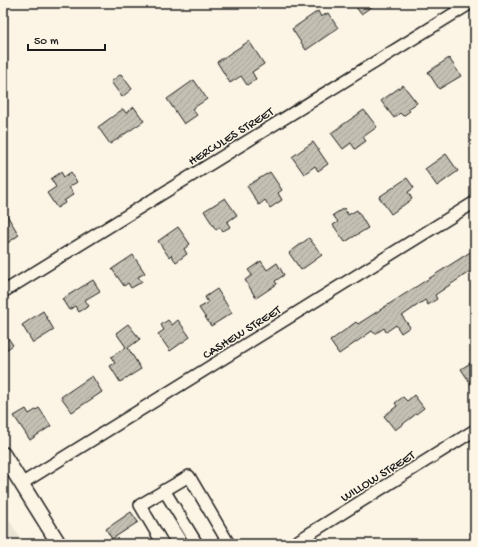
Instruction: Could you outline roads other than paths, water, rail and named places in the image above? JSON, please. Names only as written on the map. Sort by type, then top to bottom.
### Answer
[{"type":"main road","points":[[3,454],[59,544]]},
{"type":"street","name":"HERCULES STREET","points":[[3,292],[471,3]]},
{"type":"street","name":"CASHEW STREET","points":[[21,484],[475,202]]},
{"type":"street","name":"WILLOW STREET","points":[[293,544],[475,430]]},
{"type":"street","points":[[163,544],[140,505],[189,476],[227,543]]},
{"type":"street","points":[[164,490],[197,544]]}]
